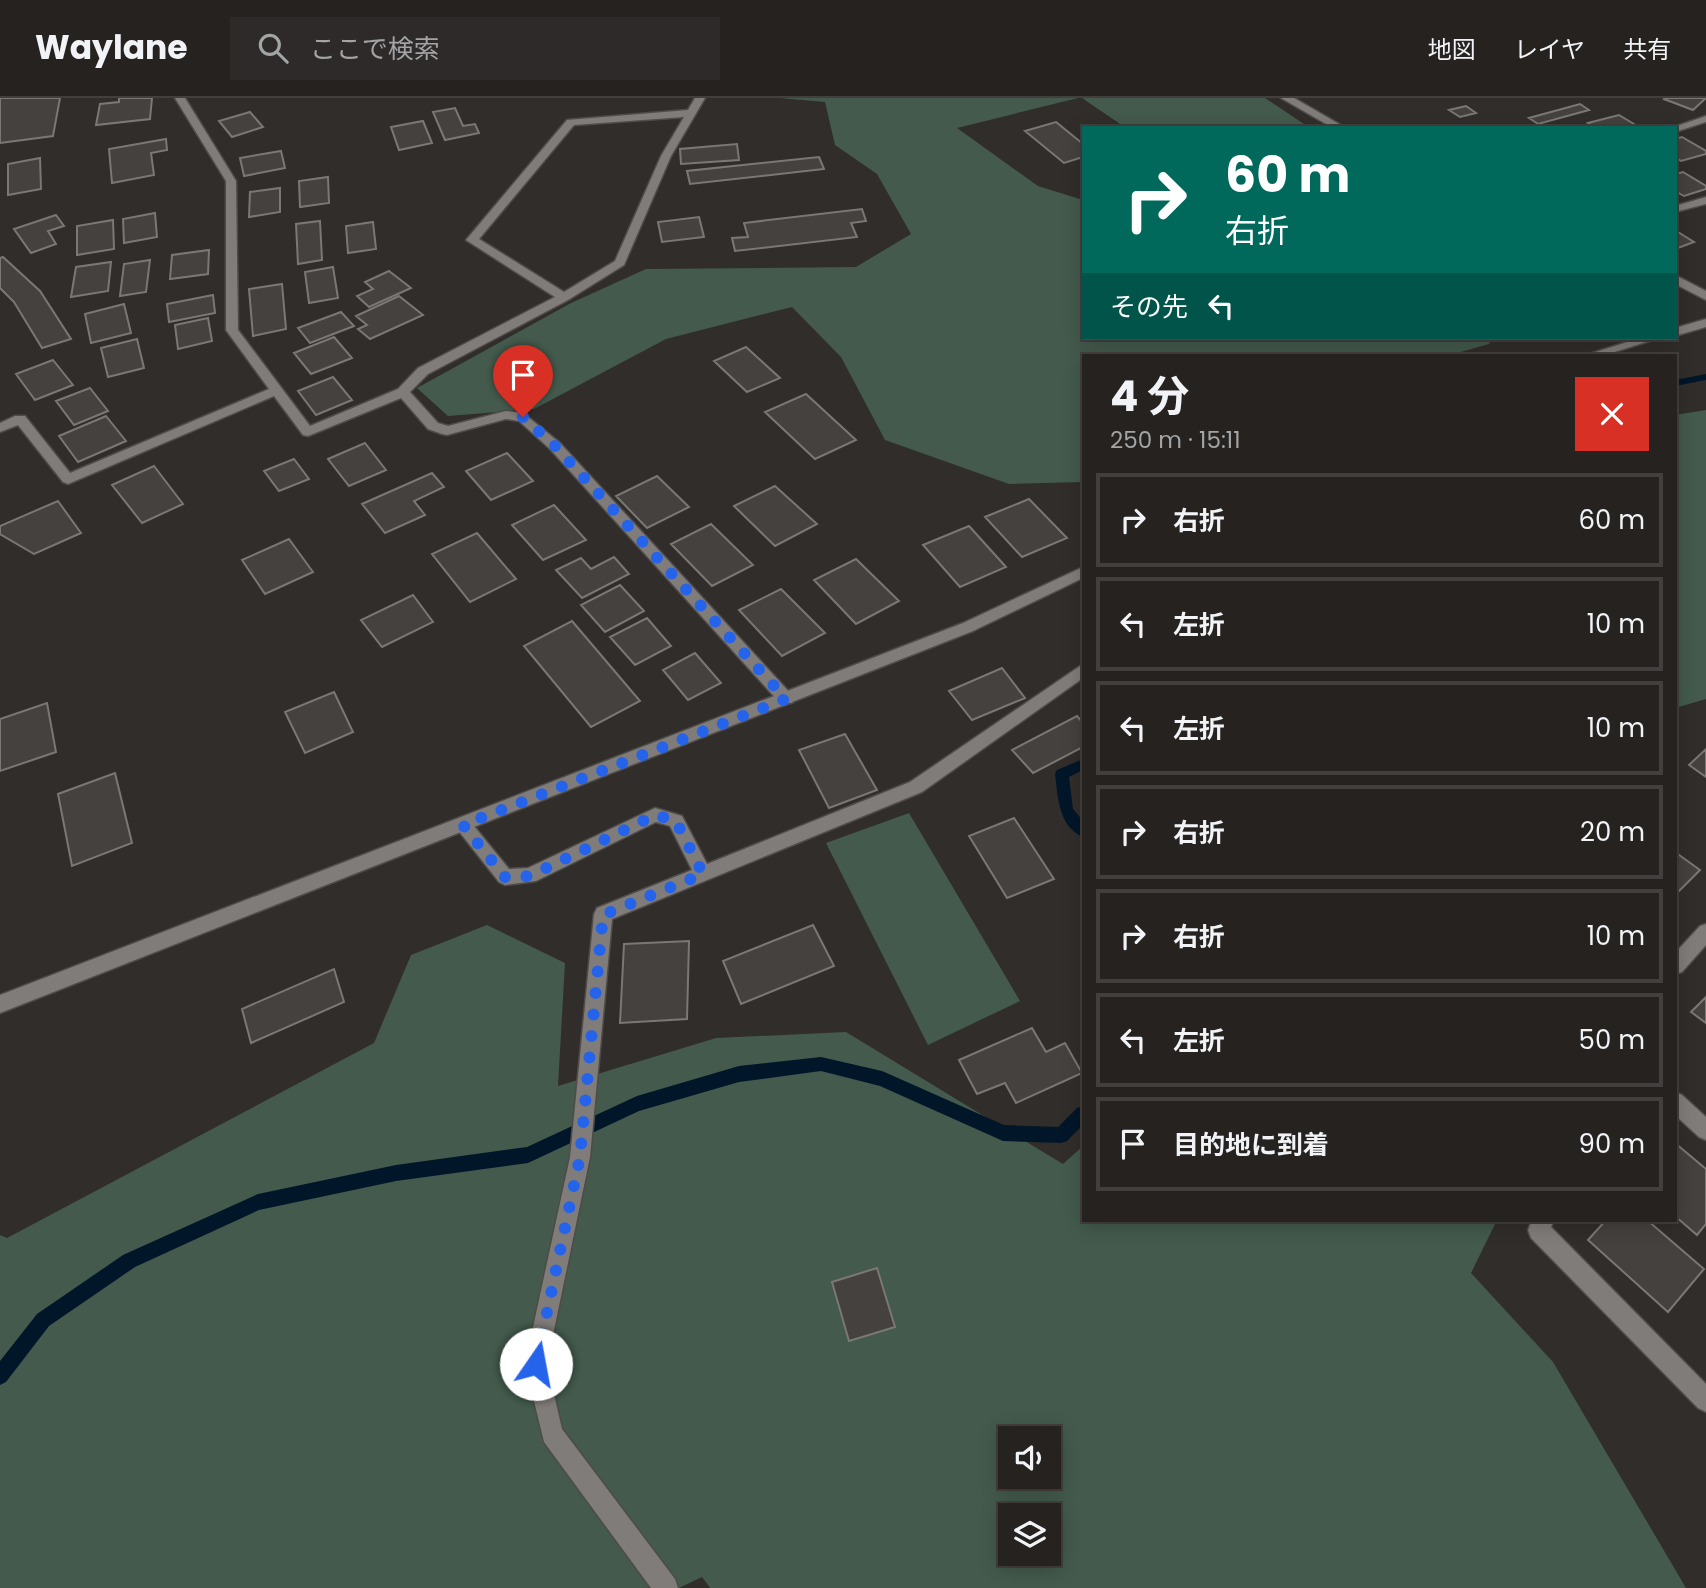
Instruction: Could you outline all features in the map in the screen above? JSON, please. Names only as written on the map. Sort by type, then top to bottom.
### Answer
[{"type":"street","points":[[180,98],[231,181],[232,330],[308,432],[403,392],[423,371],[564,297],[620,263],[666,156],[700,98]]},
{"type":"street","points":[[1286,98],[1337,126]]},
{"type":"street","points":[[564,297],[472,240],[571,122],[691,113]]},
{"type":"street","points":[[1677,128],[1706,119]]},
{"type":"street","points":[[1677,208],[1706,200]]},
{"type":"street","points":[[1677,280],[1706,296]]},
{"type":"street","points":[[1677,331],[1706,323]]},
{"type":"street","points":[[1596,354],[1646,340]]},
{"type":"street","points":[[0,428],[20,419],[68,479],[277,390]]},
{"type":"street","points":[[403,392],[433,426],[447,431],[496,417],[523,417],[555,446],[786,699]]},
{"type":"street","points":[[0,1004],[968,627],[1082,572]]},
{"type":"street","points":[[666,1588],[552,1434],[536,1364],[580,1157],[603,915],[916,787],[1082,671]]},
{"type":"street","points":[[463,825],[505,877],[530,876],[655,815],[676,821],[703,874]]},
{"type":"street","points":[[1677,964],[1706,932]]},
{"type":"street","points":[[1677,1104],[1706,1130]]},
{"type":"street","points":[[1543,1222],[1539,1230],[1706,1400]]},
{"type":"green space","points":[[780,98],[1078,98],[957,128],[1038,186],[1082,200],[1082,340],[1492,340],[1489,344],[1454,354],[1082,354],[1082,482],[1009,484],[885,440],[841,357],[792,307],[666,339],[534,409],[448,416],[417,388],[571,303],[646,269],[856,267],[911,234],[877,174],[835,145],[825,102]]},
{"type":"green space","points":[[1082,98],[1265,98],[1307,126],[1123,126]]},
{"type":"green space","points":[[1706,410],[1706,699],[1677,707],[1677,415]]},
{"type":"green space","points":[[909,813],[1020,1001],[928,1045],[826,843]]},
{"type":"green space","points":[[487,925],[565,963],[558,1086],[716,1038],[846,1032],[1063,1164],[1082,1147],[1082,1222],[1496,1222],[1471,1273],[1553,1362],[1686,1588],[710,1588],[702,1577],[679,1588],[0,1588],[0,1235],[7,1238],[374,1043],[411,955]]},
{"type":"building","points":[[0,98],[60,98],[53,136],[0,143]]},
{"type":"building","points":[[119,98],[152,98],[150,119],[96,125],[100,104],[119,102]]},
{"type":"building","points":[[1665,98],[1706,98],[1693,110],[1664,99]]},
{"type":"building","points":[[1580,104],[1589,110],[1538,124],[1529,118]]},
{"type":"building","points":[[1466,106],[1476,113],[1460,117],[1449,110]]},
{"type":"building","points":[[455,108],[463,126],[475,124],[479,133],[445,140],[433,112]]},
{"type":"building","points":[[250,112],[263,127],[232,137],[219,121]]},
{"type":"building","points":[[1619,115],[1637,126],[1593,126],[1588,123]]},
{"type":"building","points":[[423,121],[432,143],[399,150],[391,127]]},
{"type":"building","points":[[1056,122],[1082,143],[1082,157],[1064,163],[1025,131]]},
{"type":"building","points":[[1682,137],[1706,151],[1706,154],[1681,161],[1677,158],[1677,138]]},
{"type":"building","points":[[166,139],[167,150],[151,153],[154,175],[112,183],[109,149]]},
{"type":"building","points":[[737,144],[739,160],[681,164],[680,149]]},
{"type":"building","points":[[281,151],[285,168],[244,176],[240,158]]},
{"type":"building","points":[[819,157],[824,169],[690,184],[687,171]]},
{"type":"building","points":[[40,158],[41,189],[8,195],[8,164]]},
{"type":"building","points":[[1683,172],[1706,186],[1706,189],[1684,196],[1677,192],[1677,174]]},
{"type":"building","points":[[328,177],[329,203],[300,207],[299,181]]},
{"type":"building","points":[[280,188],[280,212],[249,217],[250,192]]},
{"type":"building","points":[[862,209],[866,221],[851,223],[857,237],[735,251],[732,238],[748,237],[744,223]]},
{"type":"building","points":[[155,213],[157,237],[124,243],[123,219]]},
{"type":"building","points":[[56,215],[64,226],[48,231],[56,244],[31,253],[14,229]]},
{"type":"building","points":[[699,217],[704,237],[662,242],[658,222]]},
{"type":"building","points":[[113,220],[114,249],[77,255],[77,226]]},
{"type":"building","points":[[320,221],[322,260],[298,264],[296,224]]},
{"type":"building","points":[[373,222],[376,249],[348,253],[346,226]]},
{"type":"building","points":[[1678,232],[1694,242],[1677,248]]},
{"type":"building","points":[[209,250],[208,274],[170,279],[172,255]]},
{"type":"building","points":[[3,257],[40,291],[71,339],[42,348],[14,302],[0,288],[0,258]]},
{"type":"building","points":[[150,260],[146,292],[120,296],[124,264]]},
{"type":"building","points":[[111,262],[108,291],[71,297],[76,267]]},
{"type":"building","points":[[333,267],[338,298],[309,303],[305,272]]},
{"type":"building","points":[[389,271],[411,288],[369,307],[357,296],[373,289],[365,282]]},
{"type":"building","points":[[282,284],[286,329],[253,336],[249,289]]},
{"type":"building","points":[[213,295],[215,313],[169,322],[167,304]]},
{"type":"building","points":[[399,296],[423,315],[370,339],[358,329],[367,325],[356,316]]},
{"type":"building","points":[[124,304],[131,333],[91,343],[85,314]]},
{"type":"building","points":[[341,312],[354,326],[310,343],[298,328]]},
{"type":"building","points":[[208,318],[212,341],[178,349],[175,325]]},
{"type":"building","points":[[334,337],[352,358],[311,374],[294,353]]},
{"type":"building","points":[[137,339],[144,368],[108,377],[101,348]]},
{"type":"building","points":[[746,347],[780,378],[747,392],[714,361]]},
{"type":"building","points":[[53,360],[73,385],[35,400],[16,374]]},
{"type":"building","points":[[333,377],[352,400],[316,415],[298,391]]},
{"type":"building","points":[[90,388],[108,411],[74,425],[56,401]]},
{"type":"building","points":[[806,394],[856,440],[815,459],[765,412]]},
{"type":"building","points":[[106,416],[126,441],[78,462],[59,436]]},
{"type":"building","points":[[365,443],[386,470],[349,486],[328,459]]},
{"type":"building","points":[[507,453],[533,481],[491,500],[466,471]]},
{"type":"building","points":[[294,459],[309,479],[279,491],[264,471]]},
{"type":"building","points":[[154,466],[183,504],[142,523],[112,485]]},
{"type":"building","points":[[432,473],[444,487],[414,501],[425,515],[385,533],[362,504]]},
{"type":"building","points":[[657,476],[689,507],[647,528],[616,496]]},
{"type":"building","points":[[775,486],[817,524],[775,546],[734,506]]},
{"type":"building","points":[[1029,499],[1067,538],[1022,557],[985,517]]},
{"type":"building","points":[[58,501],[81,533],[34,554],[0,534],[0,526]]},
{"type":"building","points":[[554,505],[586,540],[543,560],[512,525]]},
{"type":"building","points":[[711,524],[753,565],[712,586],[671,544]]},
{"type":"building","points":[[969,526],[1006,567],[960,587],[923,545]]},
{"type":"building","points":[[477,533],[516,579],[470,602],[432,554]]},
{"type":"building","points":[[289,539],[313,572],[265,594],[242,560]]},
{"type":"building","points":[[614,557],[629,574],[582,598],[556,570],[581,558],[591,569]]},
{"type":"building","points":[[856,559],[899,601],[856,624],[814,580]]},
{"type":"building","points":[[620,585],[644,611],[605,632],[581,605]]},
{"type":"building","points":[[781,589],[825,633],[782,656],[739,610]]},
{"type":"building","points":[[413,595],[433,622],[382,647],[361,620]]},
{"type":"building","points":[[647,618],[671,646],[635,665],[610,637]]},
{"type":"building","points":[[572,621],[640,701],[591,727],[524,646]]},
{"type":"building","points":[[695,653],[721,683],[688,700],[663,670]]},
{"type":"building","points":[[1002,668],[1025,698],[972,720],[949,691]]},
{"type":"building","points":[[334,692],[353,732],[305,753],[285,712]]},
{"type":"building","points":[[47,703],[56,752],[0,771],[0,719]]},
{"type":"building","points":[[1077,716],[1082,722],[1082,748],[1033,773],[1012,750]]},
{"type":"building","points":[[845,734],[877,790],[829,808],[799,750]]},
{"type":"building","points":[[1706,749],[1706,777],[1689,765]]},
{"type":"building","points":[[115,773],[132,843],[72,866],[58,794]]},
{"type":"building","points":[[1014,818],[1054,879],[1007,898],[969,836]]},
{"type":"building","points":[[1677,853],[1700,870],[1677,893]]},
{"type":"building","points":[[813,925],[834,966],[741,1004],[723,961]]},
{"type":"building","points":[[689,941],[687,1019],[620,1023],[624,944]]},
{"type":"building","points":[[334,969],[344,1002],[251,1043],[242,1009]]},
{"type":"building","points":[[1706,997],[1706,1023],[1691,1012]]},
{"type":"building","points":[[1032,1028],[1046,1052],[1065,1043],[1082,1073],[1016,1103],[1005,1083],[977,1094],[959,1060]]},
{"type":"building","points":[[1677,1145],[1706,1169],[1706,1224],[1697,1235],[1677,1218]]},
{"type":"building","points":[[1604,1222],[1649,1222],[1704,1269],[1668,1312],[1588,1240]]},
{"type":"building","points":[[877,1268],[895,1327],[849,1341],[832,1282]]},
{"type":"waterway","points":[[1677,383],[1706,377]]},
{"type":"waterway","points":[[1082,764],[1062,774],[1066,811],[1082,830]]},
{"type":"waterway","points":[[0,1376],[43,1320],[129,1261],[258,1202],[396,1173],[528,1155],[637,1104],[739,1074],[821,1064],[882,1079],[1003,1133],[1061,1135],[1082,1115]]},
{"type":"route","points":[[523,417],[555,446],[786,699],[463,825],[505,877],[530,876],[655,815],[676,821],[703,874],[603,915],[580,1157],[536,1364]]}]
